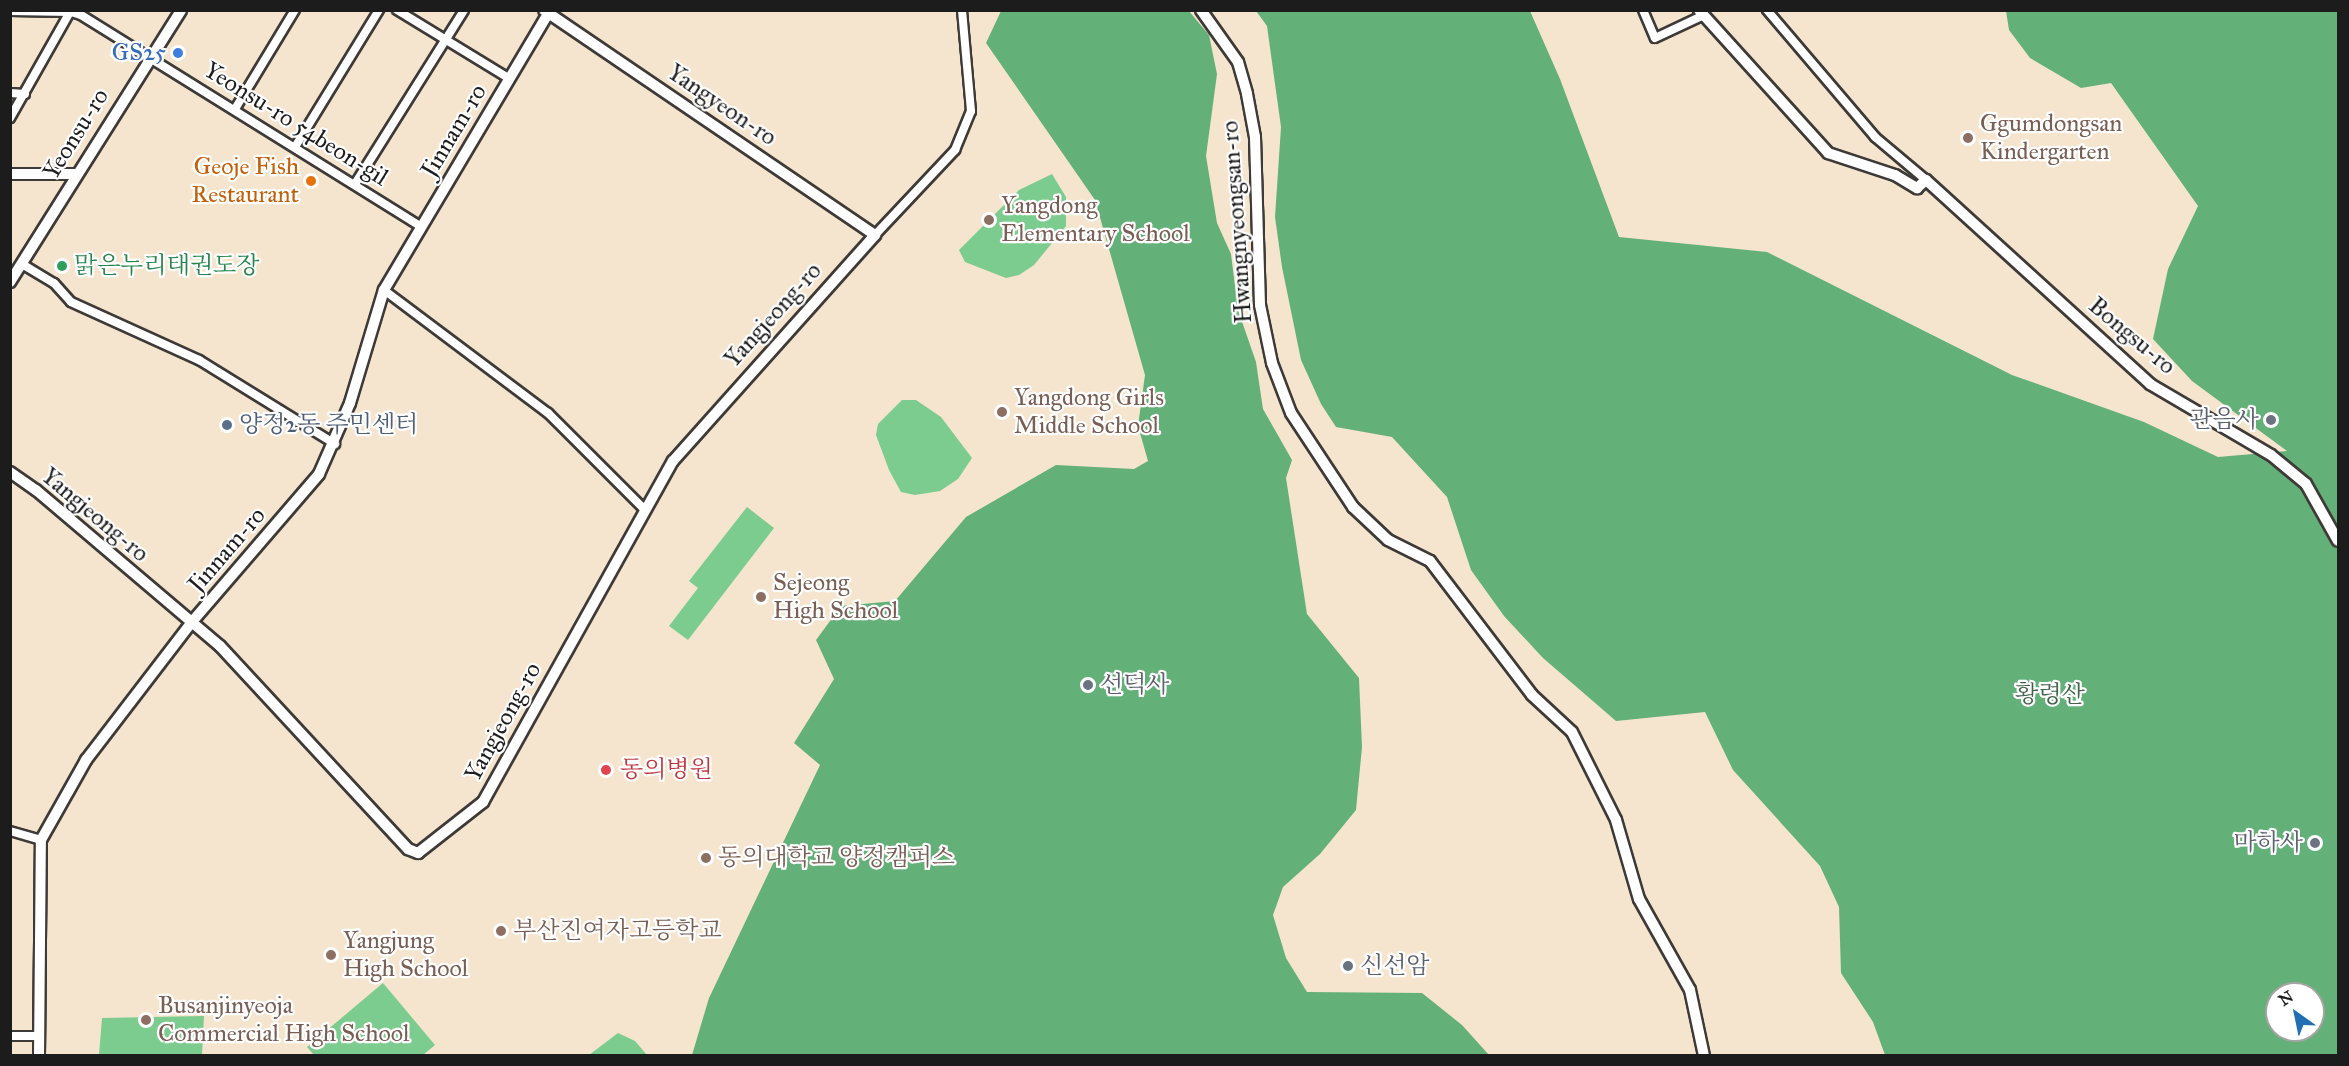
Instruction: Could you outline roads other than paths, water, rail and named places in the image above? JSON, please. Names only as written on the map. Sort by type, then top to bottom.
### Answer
[{"type":"street","name":"Yeonsu-ro","points":[[10,282],[149,56],[181,10]]},
{"type":"street","points":[[235,109],[295,10]]},
{"type":"street","points":[[295,147],[379,10]]},
{"type":"street","name":"Jinnam-ro","points":[[397,10],[510,79]]},
{"type":"street","points":[[356,184],[464,10]]},
{"type":"street","points":[[875,235],[955,150],[970,111],[962,10]]},
{"type":"street","name":"Hwangnyeongsan-ro","points":[[1201,10],[1238,62],[1247,94],[1256,138],[1260,305],[1272,363],[1291,413],[1353,507],[1388,540],[1430,561],[1533,695],[1572,732],[1617,820],[1639,899],[1689,990],[1704,1056]]},
{"type":"street","points":[[1642,10],[1655,38],[1701,13],[1828,153],[1895,175],[1917,188],[1926,180],[1875,136],[1767,10]]},
{"type":"street","points":[[10,11],[71,11],[10,118]]},
{"type":"street","name":"Yeonsu-ro 54beon-gil","points":[[71,11],[235,109],[421,227]]},
{"type":"street","name":"Jinnam-ro","points":[[39,1056],[41,840],[86,760],[191,623],[319,474],[335,444],[384,290],[548,11]]},
{"type":"street","name":"Yangyeon-ro","points":[[548,11],[875,235]]},
{"type":"street","points":[[10,93],[24,94]]},
{"type":"street","points":[[10,174],[76,174]]},
{"type":"street","name":"Bongsu-ro","points":[[1926,180],[2151,384],[2271,455],[2306,484],[2338,541]]},
{"type":"street","name":"Yangjeong-ro","points":[[10,472],[36,490],[219,646],[408,849],[418,853],[483,802],[672,461],[875,235]]},
{"type":"street","points":[[22,264],[54,283],[71,302],[199,360],[335,444]]},
{"type":"street","points":[[384,290],[548,413],[645,510]]},
{"type":"street","points":[[10,831],[41,840]]},
{"type":"street","points":[[10,1036],[39,1036]]},
{"type":"place","name":"GS25","points":[[178,53]]},
{"type":"place","name":"Ggumdongsan Kindergarten","points":[[1968,138]]},
{"type":"place","name":"Geoje Fish Restaurant","points":[[311,181]]},
{"type":"place","name":"Yangdong Elementary School","points":[[989,220]]},
{"type":"place","name":"맑은누리태권도장","points":[[62,266]]},
{"type":"place","name":"Yangdong Girls Middle School","points":[[1002,412]]},
{"type":"place","name":"관음사","points":[[2271,420]]},
{"type":"place","name":"양정2동 주민센터","points":[[227,425]]},
{"type":"place","name":"Sejeong High School","points":[[761,597]]},
{"type":"place","name":"선덕사","points":[[1088,685]]},
{"type":"place","name":"동의병원","points":[[606,770]]},
{"type":"place","name":"마하사","points":[[2315,843]]},
{"type":"place","name":"동의대학교 양정캠퍼스","points":[[706,858]]},
{"type":"place","name":"부산진여자고등학교","points":[[501,931]]},
{"type":"place","name":"Yangjung High School","points":[[331,955]]},
{"type":"place","name":"신선암","points":[[1348,966]]},
{"type":"place","name":"Busanjinyeoja Commercial High School","points":[[146,1020]]},
{"type":"park label","name":"황령산","points":[[2050,695]]}]
